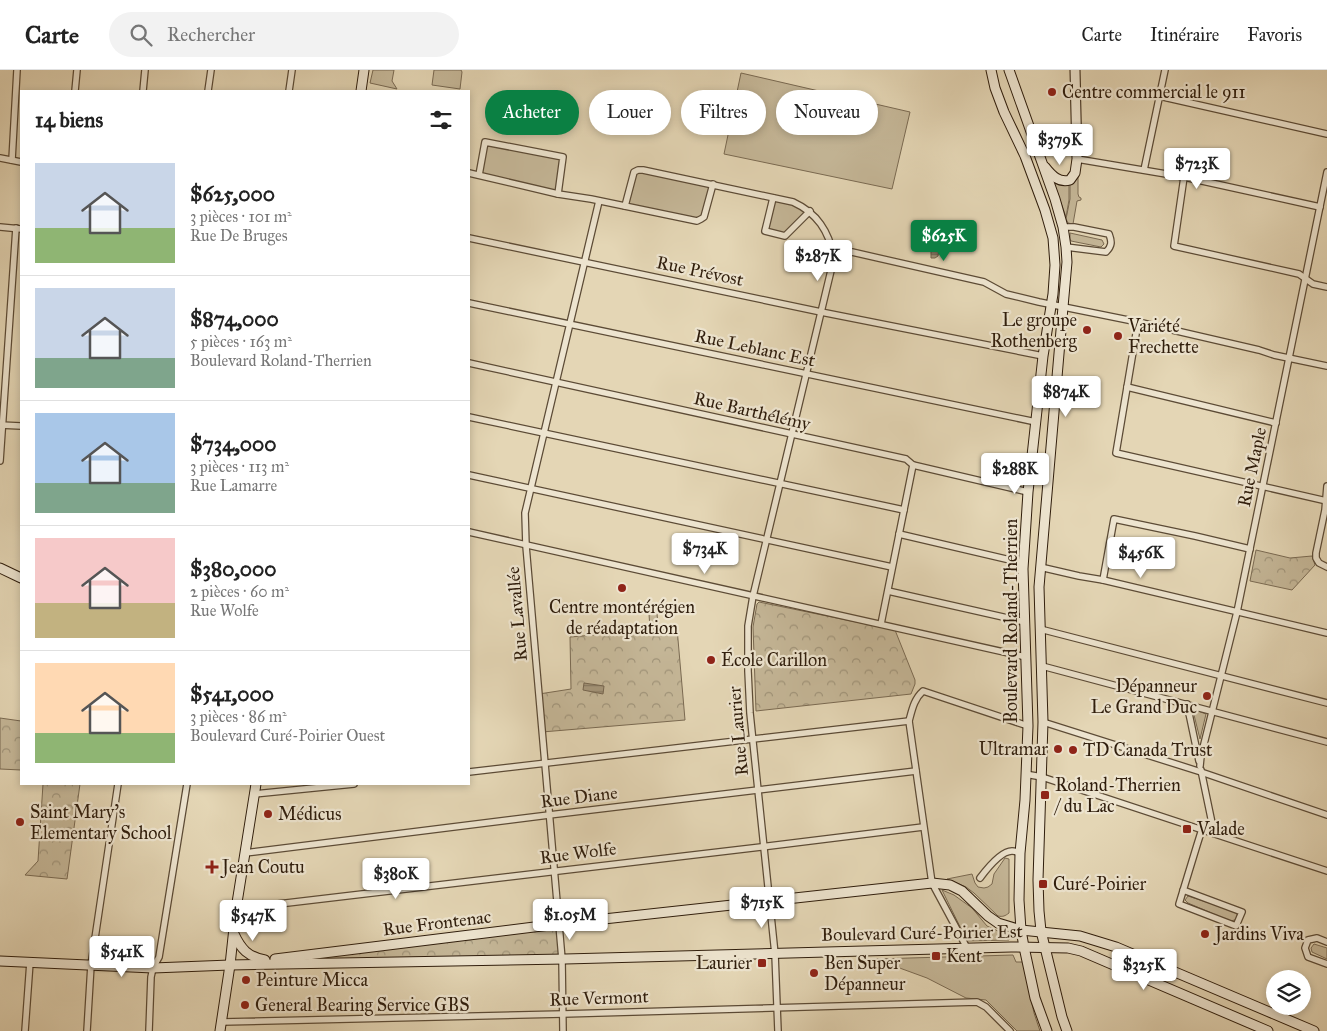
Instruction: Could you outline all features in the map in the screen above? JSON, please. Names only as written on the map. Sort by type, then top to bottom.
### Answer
[{"type":"main road","points":[[361,90],[364,70]]},
{"type":"main road","name":"Boulevard Roland-Therrien","points":[[991,70],[995,88],[1004,112],[1025,156],[1045,210],[1053,238],[1055,265],[1028,492],[1024,563],[1028,726],[1019,900],[1024,947],[1036,998],[1047,1031]]},
{"type":"main road","name":"Boulevard Roland-Therrien","points":[[1009,70],[1055,200],[1063,227],[1067,262],[1039,587],[1043,722],[1038,880],[1041,931],[1067,1031]]},
{"type":"main road","points":[[1040,161],[1055,178],[1062,181],[1070,180],[1075,173],[1077,159],[1075,70]]},
{"type":"main road","points":[[0,568],[20,578]]},
{"type":"main road","points":[[221,1026],[236,909],[256,785]]},
{"type":"main road","name":"Rue Frontenac","points":[[230,965],[558,924],[932,882],[962,891],[998,923],[1021,930]]},
{"type":"main road","name":"Boulevard Curé-Poirier Est","points":[[1021,930],[1080,936],[1116,947],[1314,1031]]},
{"type":"main road","points":[[234,934],[243,949],[250,956],[265,960]]},
{"type":"main road","name":"Boulevard Curé-Poirier Est","points":[[230,965],[562,959],[967,948],[1068,948],[1080,951],[1268,1031]]},
{"type":"main road","points":[[0,961],[153,968],[230,965]]},
{"type":"street","points":[[12,160],[17,70]]},
{"type":"street","points":[[75,90],[77,70]]},
{"type":"street","points":[[142,90],[145,70]]},
{"type":"street","points":[[208,90],[211,70]]},
{"type":"street","points":[[289,90],[292,70]]},
{"type":"street","points":[[1144,170],[1165,70]]},
{"type":"street","points":[[1159,96],[1327,134]]},
{"type":"street","points":[[478,175],[485,142],[563,157],[558,194]]},
{"type":"street","points":[[0,158],[20,162]]},
{"type":"street","points":[[1077,159],[1184,177],[1320,207]]},
{"type":"street","points":[[625,206],[634,172],[638,170],[793,202],[810,211],[821,224],[831,243],[834,258],[852,252],[984,282],[1006,294],[1051,305],[1138,322],[1327,366]]},
{"type":"street","points":[[470,172],[558,194],[697,220],[701,220],[704,217],[713,184]]},
{"type":"street","name":"Rue Maple","points":[[1201,769],[1200,760],[1237,612],[1327,172]]},
{"type":"street","points":[[1184,177],[1174,246],[1299,274],[1313,284],[1327,287]]},
{"type":"street","points":[[773,198],[765,231],[785,236],[810,211]]},
{"type":"street","name":"Rue Lavallée","points":[[563,1031],[562,959],[526,546],[525,513],[599,201]]},
{"type":"street","points":[[0,227],[19,229],[1,425],[0,461]]},
{"type":"street","points":[[1063,227],[1074,227],[1109,234],[1112,240],[1111,246],[1106,252],[1066,247]]},
{"type":"street","name":"Rue Prévost","points":[[470,238],[821,312],[1044,356]]},
{"type":"street","name":"Rue Laurier","points":[[778,1031],[775,954],[750,713],[748,626],[753,596],[834,258]]},
{"type":"street","name":"Rue Leblanc Est","points":[[470,303],[1036,422]]},
{"type":"street","points":[[1138,322],[1116,453],[1326,500]]},
{"type":"street","name":"Rue Barthélémy","points":[[470,363],[906,460],[914,466],[1028,492]]},
{"type":"street","points":[[1127,387],[1276,423]]},
{"type":"street","points":[[470,417],[904,510]]},
{"type":"street","points":[[1,425],[20,426]]},
{"type":"street","points":[[881,624],[914,466]]},
{"type":"street","points":[[470,475],[892,567]]},
{"type":"street","points":[[1327,486],[1325,510],[1316,556],[1320,563],[1327,567]]},
{"type":"street","points":[[1103,580],[1114,519],[1250,550]]},
{"type":"street","points":[[470,532],[1026,657]]},
{"type":"street","points":[[899,534],[1024,563]]},
{"type":"street","points":[[1040,567],[1327,633]]},
{"type":"street","points":[[888,591],[1025,622]]},
{"type":"street","points":[[1040,629],[1327,703]]},
{"type":"street","points":[[1042,666],[1327,742]]},
{"type":"street","points":[[967,948],[932,882],[909,721],[913,705],[923,691],[1028,726]]},
{"type":"street","name":"Rue Maple","points":[[1187,704],[1212,823],[1211,832]]},
{"type":"street","points":[[470,772],[909,721]]},
{"type":"street","points":[[1043,722],[1201,769],[1327,815]]},
{"type":"street","name":"Rue Diane","points":[[245,853],[916,771]]},
{"type":"street","points":[[1025,774],[1042,777],[1327,871]]},
{"type":"street","points":[[87,1031],[91,965],[118,785]]},
{"type":"street","points":[[149,1031],[151,977],[159,957],[187,785]]},
{"type":"street","points":[[254,794],[344,785]]},
{"type":"street","name":"Rue Wolfe","points":[[236,909],[923,827]]},
{"type":"street","points":[[1183,890],[1242,912],[1236,926],[1179,904],[1183,890],[1202,829]]},
{"type":"street","points":[[980,878],[986,869],[1004,854],[1011,851],[1020,853]]},
{"type":"street","points":[[1327,942],[1317,938],[1308,940],[1305,948],[1308,957],[1327,964]]},
{"type":"street","points":[[25,1031],[30,962]]},
{"type":"street","name":"Rue Vermont","points":[[221,1026],[977,1002],[986,1007],[1010,1031]]},
{"type":"green space","points":[[373,70],[394,70],[392,81],[397,89],[370,83]]},
{"type":"green space","points":[[434,70],[461,70],[460,89],[432,85]]},
{"type":"green space","points":[[741,73],[815,90],[776,90],[776,135],[878,135],[878,105],[910,112],[892,189],[724,154],[728,135],[766,135],[766,90],[737,90]]},
{"type":"green space","points":[[485,142],[563,157],[558,194],[479,175]]},
{"type":"green space","points":[[638,170],[713,184],[701,219],[625,206],[634,172]]},
{"type":"green space","points":[[1078,170],[1078,194],[1081,200],[1077,201],[1073,224],[1068,223],[1066,219],[1070,199],[1070,183]]},
{"type":"green space","points":[[1053,180],[1069,183],[1066,217]]},
{"type":"green space","points":[[773,198],[793,202],[810,211],[785,236],[765,231]]},
{"type":"green space","points":[[1070,233],[1102,240],[1104,244],[1101,247],[1071,241]]},
{"type":"green space","points":[[1256,550],[1290,558],[1312,556],[1315,565],[1292,590],[1250,581]]},
{"type":"green space","points":[[759,602],[895,630],[915,680],[911,694],[756,711],[753,627]]},
{"type":"green space","points":[[657,613],[658,628],[650,629],[649,614]]},
{"type":"green space","points":[[677,628],[685,720],[542,732],[539,694],[571,689],[570,637]]},
{"type":"green space","points":[[1198,711],[1206,714],[1200,739],[1194,715]]},
{"type":"green space","points":[[0,718],[20,721],[20,770],[0,769]]},
{"type":"green space","points":[[43,785],[80,785],[67,879],[25,875],[38,861]]},
{"type":"green space","points":[[1005,858],[1009,859],[1009,913],[1004,916],[998,916],[966,887],[947,879],[972,874],[978,887],[988,887],[992,884],[994,874]]},
{"type":"green space","points":[[942,890],[954,895],[972,908],[987,926],[1009,936],[1009,940],[967,941]]},
{"type":"green space","points":[[1188,896],[1234,911],[1237,917],[1235,920],[1230,921],[1188,903],[1185,900]]},
{"type":"green space","points":[[558,924],[562,959],[230,965]]},
{"type":"green space","points":[[1314,944],[1327,948],[1327,959],[1312,952],[1311,948]]},
{"type":"green space","points":[[1013,955],[1016,962],[1023,962],[1034,1013],[1040,1031],[1017,1031],[986,1000],[966,998],[927,978],[875,959]]},
{"type":"shaded area","points":[[934,242],[938,243],[938,256],[931,258],[931,249]]},
{"type":"shaded area","points":[[584,683],[604,686],[603,694],[583,690]]},
{"type":"place","name":"Centre commercial le 911","points":[[1052,92]]},
{"type":"place","name":"Le groupe Rothenberg","points":[[1087,330]]},
{"type":"place","name":"Variété Frechette","points":[[1118,336]]},
{"type":"place","name":"Centre montérégien de réadaptation","points":[[622,588]]},
{"type":"place","name":"École Carillon","points":[[711,660]]},
{"type":"place","name":"Dépanneur Le Grand Duc","points":[[1207,696]]},
{"type":"place","name":"Ultramar","points":[[1058,749]]},
{"type":"place","name":"TD Canada Trust","points":[[1073,750]]},
{"type":"place","name":"Roland-Therrien / du Lac","points":[[1045,795]]},
{"type":"place","name":"Médicus","points":[[268,814]]},
{"type":"place","name":"Saint Mary’s Elementary School","points":[[20,822]]},
{"type":"place","name":"Valade","points":[[1187,829]]},
{"type":"place","name":"Jean Coutu","points":[[212,867]]},
{"type":"place","name":"Curé-Poirier","points":[[1043,884]]},
{"type":"place","name":"Jardins Viva","points":[[1205,934]]},
{"type":"place","name":"Kent","points":[[936,956]]},
{"type":"place","name":"Laurier","points":[[762,963]]},
{"type":"place","name":"Ben Super Dépanneur","points":[[814,973]]},
{"type":"place","name":"Peinture Micca","points":[[246,980]]},
{"type":"place","name":"General Bearing Service GBS","points":[[245,1005]]}]
